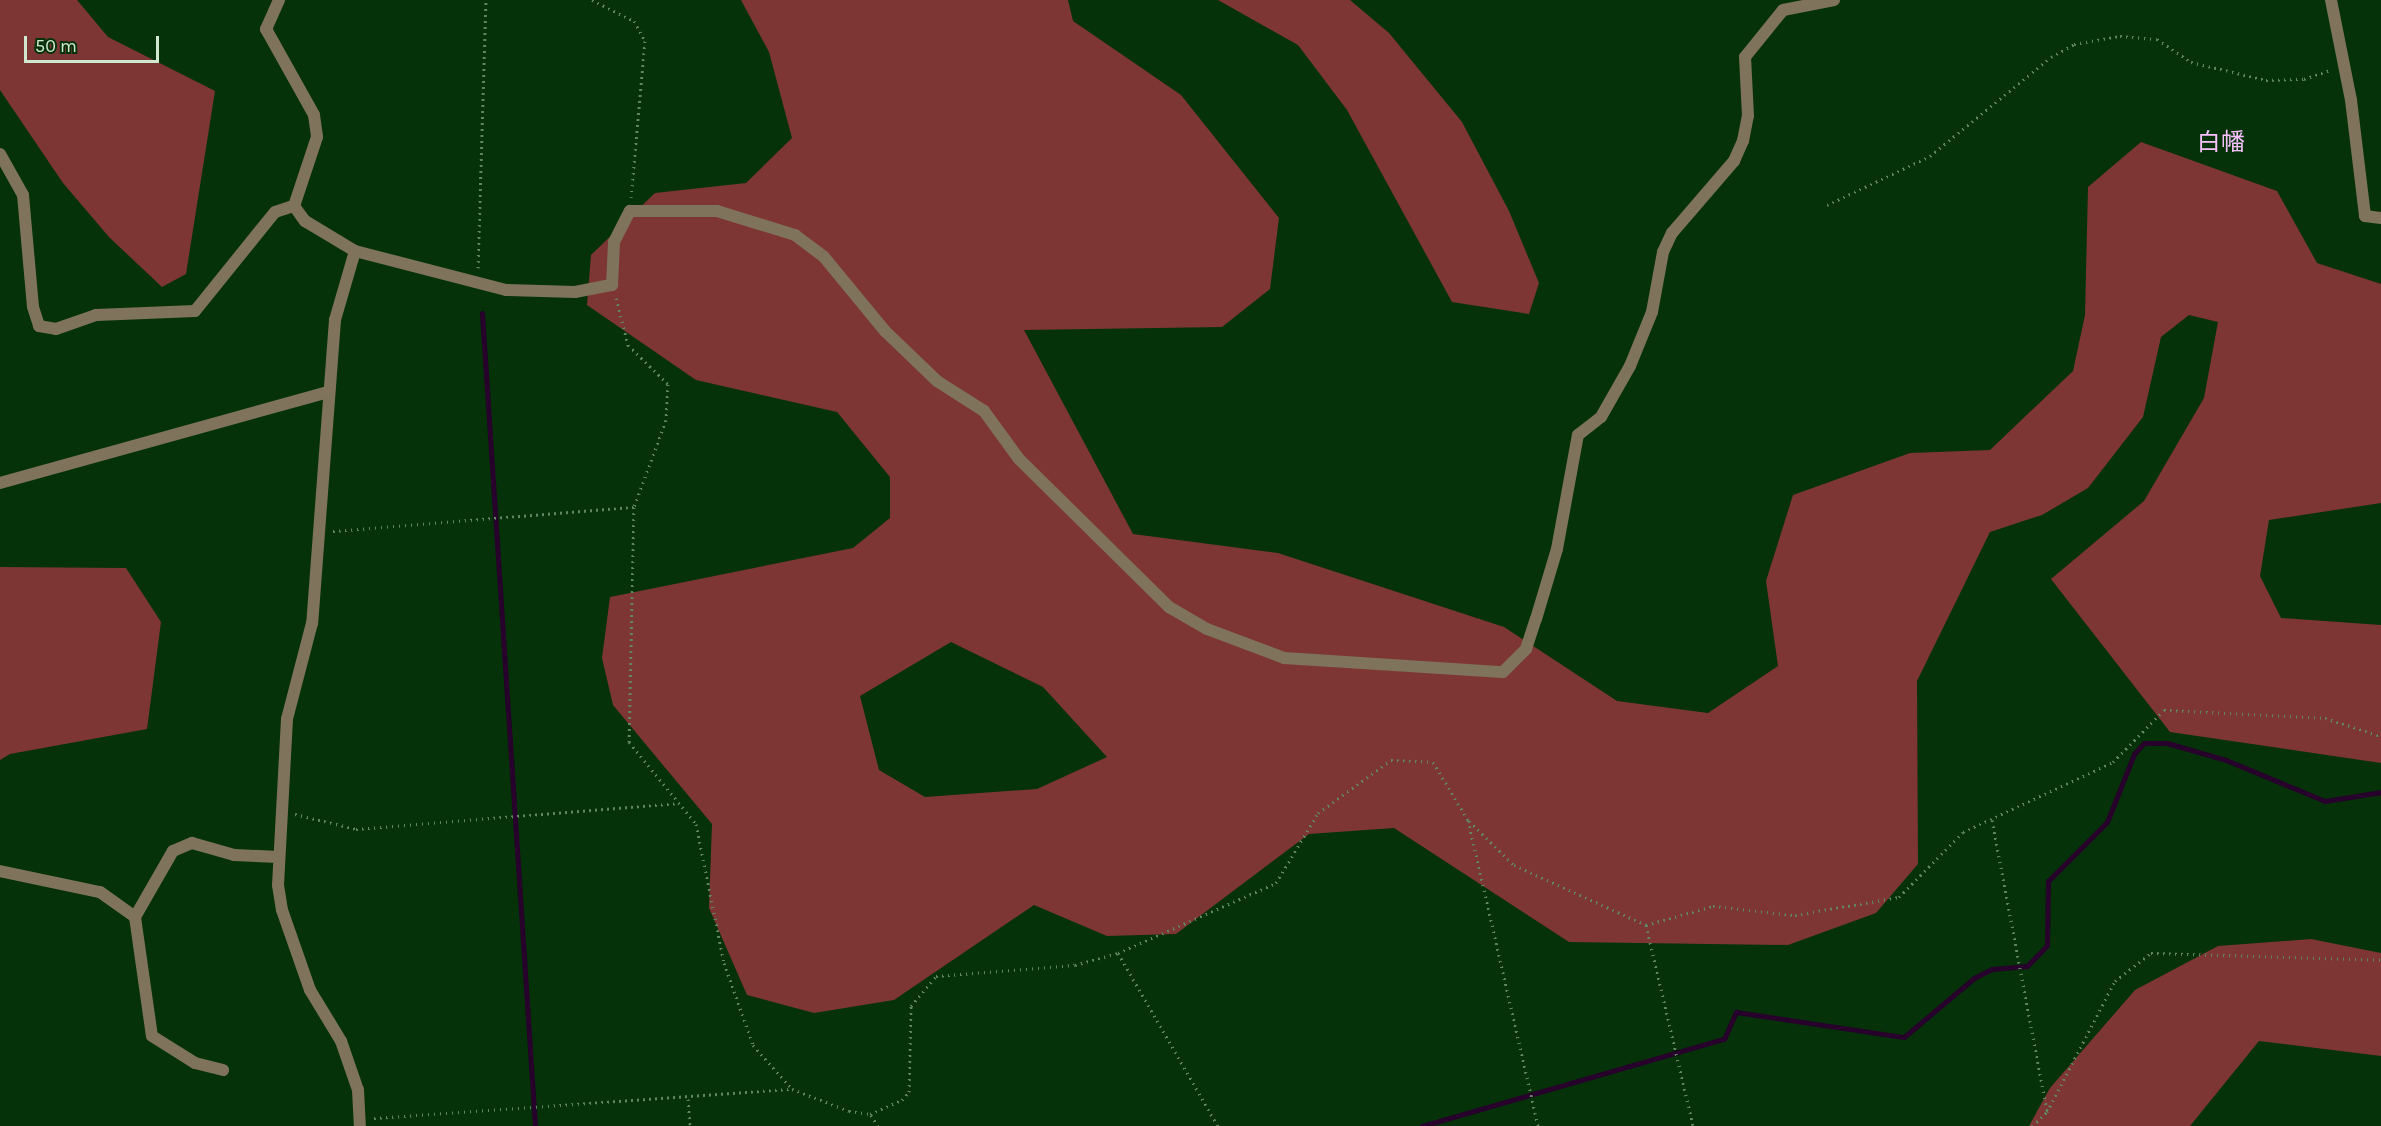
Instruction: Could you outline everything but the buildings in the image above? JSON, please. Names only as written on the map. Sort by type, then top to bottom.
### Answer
[{"type":"street","points":[[279,0],[266,29],[314,115],[317,137],[294,206]]},
{"type":"street","points":[[294,206],[304,221],[355,251],[506,290],[575,292],[612,285],[614,242],[630,211],[717,211],[795,235],[824,257],[885,331],[937,381],[984,411],[1019,459],[1140,581],[1169,607],[1207,629],[1284,658],[1503,672],[1526,649],[1536,619],[1557,549],[1575,442],[1600,417],[1630,366],[1652,312],[1663,252],[1672,233],[1734,161],[1748,116],[1746,57],[1785,5],[1834,0]]},
{"type":"street","points":[[2331,0],[2341,67],[2351,100],[2365,216],[2381,218]]},
{"type":"street","points":[[0,154],[23,195],[33,307],[39,326],[56,329],[96,315],[195,311],[275,212],[294,206]]},
{"type":"street","points":[[355,251],[335,320],[312,623],[287,719],[279,810],[279,857],[282,910],[310,990],[341,1041],[358,1090],[360,1122]]},
{"type":"street","points":[[0,483],[329,392]]},
{"type":"street","points":[[224,1070],[195,1063],[152,1036],[135,917],[173,851],[192,843],[234,855],[279,857]]},
{"type":"street","points":[[0,870],[100,892],[135,917]]},
{"type":"path","points":[[478,282],[486,0]]},
{"type":"path","points":[[592,0],[634,21],[645,41],[630,211]]},
{"type":"path","points":[[1827,205],[1930,156],[2051,57],[2074,44],[2120,36],[2157,39],[2191,62],[2266,80],[2304,79],[2341,67]]},
{"type":"path","points":[[612,285],[628,345],[668,384],[666,420],[634,507],[629,742],[696,824],[724,963],[753,1045],[792,1089],[837,1107],[870,1114],[909,1092],[911,1006],[936,976],[1075,965],[1118,953],[1276,883],[1318,813],[1391,760],[1433,762],[1468,820],[1514,865],[1646,925],[1713,906],[1795,915],[1899,897],[1964,832],[2113,762],[2164,710],[2325,718],[2381,736]]},
{"type":"path","points":[[319,533],[634,507]]},
{"type":"path","points":[[279,810],[356,829],[679,803]]},
{"type":"path","points":[[1468,820],[1538,1126]]},
{"type":"path","points":[[1992,820],[2047,1112]]},
{"type":"path","points":[[1646,925],[1693,1126]]},
{"type":"path","points":[[2032,1126],[2047,1112],[2115,981],[2151,952],[2381,960]]},
{"type":"path","points":[[1118,953],[1218,1126]]},
{"type":"path","points":[[360,1122],[688,1099],[792,1089]]},
{"type":"path","points":[[688,1099],[690,1126]]},
{"type":"path","points":[[870,1114],[878,1126]]},
{"type":"shaded area","points":[[0,0],[77,0],[108,37],[215,91],[186,274],[162,287],[109,237],[63,183],[0,90]]},
{"type":"shaded area","points":[[741,0],[1068,0],[1073,21],[1181,95],[1279,218],[1270,289],[1222,327],[1024,330],[1133,534],[1278,553],[1504,627],[1617,701],[1708,713],[1778,666],[1766,581],[1793,495],[1910,453],[1990,450],[2073,371],[2085,315],[2088,187],[2141,142],[2277,191],[2317,263],[2381,284],[2381,503],[2269,520],[2260,576],[2281,618],[2381,625],[2381,763],[2170,732],[2051,579],[2144,501],[2204,398],[2218,322],[2189,315],[2161,337],[2143,417],[2088,488],[2042,515],[1990,532],[1917,681],[1918,864],[1876,913],[1788,945],[1569,942],[1394,828],[1309,834],[1176,934],[1107,936],[1034,905],[894,1000],[814,1013],[747,995],[709,908],[712,824],[613,705],[602,658],[610,597],[853,548],[890,518],[890,477],[837,412],[696,380],[587,305],[591,255],[655,193],[746,183],[792,138],[769,52]],"holes":[[[951,642],[1043,687],[1107,757],[1037,789],[925,797],[879,770],[860,696]]]},
{"type":"shaded area","points":[[1218,0],[1350,0],[1389,33],[1462,122],[1509,211],[1539,283],[1529,314],[1452,302],[1347,110],[1298,45]]},
{"type":"shaded area","points":[[0,567],[126,568],[161,622],[147,729],[10,754],[0,760]]},
{"type":"shaded area","points":[[2311,939],[2381,953],[2381,1056],[2259,1041],[2190,1126],[2029,1126],[2050,1088],[2135,990],[2218,946]]},
{"type":"waterway","points":[[482,313],[535,1126]]},
{"type":"waterway","points":[[1422,1126],[1724,1039],[1736,1012],[1904,1037],[1974,978],[1992,969],[2027,966],[2047,945],[2048,881],[2107,822],[2134,754],[2144,743],[2167,743],[2226,760],[2325,801],[2381,792]]},
{"type":"district","name":"白幡","points":[[2221,143]]}]
